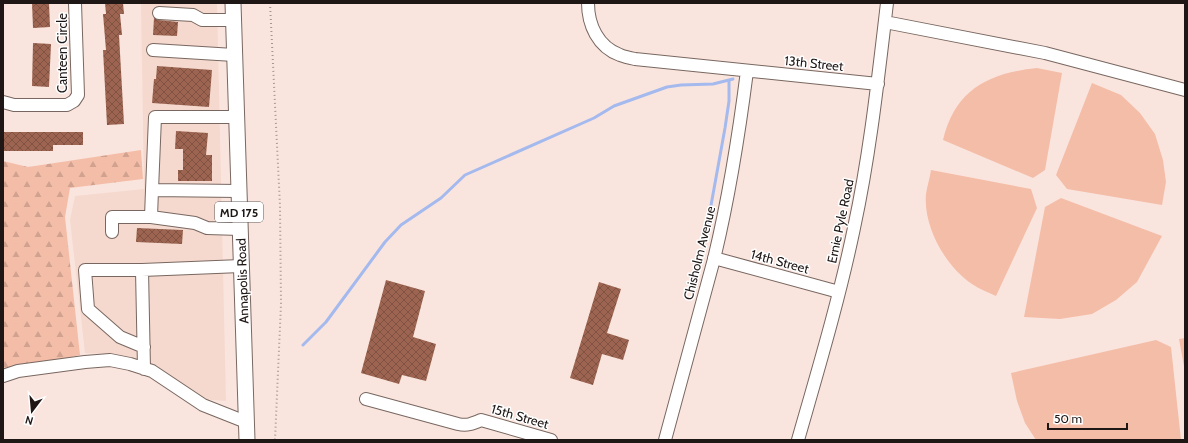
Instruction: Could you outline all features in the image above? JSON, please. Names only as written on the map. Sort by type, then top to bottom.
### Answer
[{"type":"main road","name":"Annapolis Road","points":[[233,3],[247,440]]},
{"type":"street","name":"Canteen Circle","points":[[3,102],[14,105],[67,105],[74,101],[78,94],[75,3]]},
{"type":"street","name":"13th Street","points":[[588,3],[590,24],[595,34],[602,44],[620,55],[635,59],[878,84]]},
{"type":"street","name":"Ernie Pyle Road","points":[[798,440],[839,292],[862,188],[878,84],[887,3]]},
{"type":"street","points":[[159,13],[193,15],[202,20],[234,20]]},
{"type":"street","points":[[885,22],[1045,53],[1185,90]]},
{"type":"street","points":[[153,50],[234,55]]},
{"type":"street","name":"Chisholm Avenue","points":[[665,440],[714,258],[738,137],[747,71]]},
{"type":"street","points":[[151,217],[155,117],[236,117]]},
{"type":"street","points":[[152,190],[239,191]]},
{"type":"street","points":[[112,232],[112,217],[151,217],[195,223],[207,228],[240,229]]},
{"type":"street","name":"14th Street","points":[[714,258],[839,292]]},
{"type":"street","points":[[144,347],[120,337],[88,309],[85,270],[142,270],[241,266]]},
{"type":"street","points":[[142,270],[144,369]]},
{"type":"street","points":[[3,376],[18,371],[110,360],[152,371],[203,405],[246,422]]},
{"type":"street","name":"15th Street","points":[[366,399],[464,425],[481,420],[551,440]]},
{"type":"path","points":[[270,3],[280,206],[281,304],[275,440]]},
{"type":"shaded area","points":[[141,3],[217,3],[226,401],[200,399],[139,362],[112,354],[85,353],[70,220],[75,196],[144,189]]},
{"type":"green space","points":[[1037,68],[1062,73],[1045,170],[1033,178],[943,140],[948,123],[956,108],[976,87],[1003,74]]},
{"type":"green space","points":[[1092,83],[1121,95],[1140,113],[1155,134],[1163,160],[1166,182],[1162,205],[1067,189],[1056,175]]},
{"type":"green space","points":[[141,150],[143,179],[70,188],[65,217],[80,355],[3,373],[3,161],[28,167]]},
{"type":"green space","points":[[931,170],[1031,189],[1037,208],[996,296],[975,286],[962,276],[953,267],[938,244],[932,232],[926,206],[926,194]]},
{"type":"green space","points":[[1061,198],[1162,236],[1137,282],[1116,300],[1092,314],[1060,319],[1024,317],[1045,207]]},
{"type":"green space","points":[[1185,338],[1185,372],[1179,339]]},
{"type":"green space","points":[[1156,340],[1171,347],[1181,440],[1036,440],[1025,423],[1017,401],[1011,373]]},
{"type":"building","points":[[32,3],[49,3],[50,27],[33,28]]},
{"type":"building","points":[[105,3],[123,3],[124,14],[120,14],[122,35],[119,35],[124,124],[107,125],[103,50],[106,50],[103,14],[106,14]]},
{"type":"building","points":[[154,18],[178,22],[177,36],[153,35]]},
{"type":"building","points":[[33,43],[51,44],[49,87],[32,86]]},
{"type":"building","points":[[157,66],[212,70],[209,107],[152,103],[154,79],[156,79]]},
{"type":"building","points":[[176,131],[208,133],[206,155],[212,155],[212,181],[178,181],[178,170],[183,170],[183,149],[175,149]]},
{"type":"building","points":[[3,132],[83,132],[83,145],[53,145],[53,151],[3,151]]},
{"type":"building","points":[[137,228],[183,230],[182,244],[136,242]]},
{"type":"building","points":[[386,280],[425,291],[413,337],[436,344],[426,381],[402,375],[399,384],[361,373]]},
{"type":"building","points":[[599,282],[621,289],[607,333],[629,340],[623,360],[602,354],[593,385],[570,378]]},
{"type":"waterway","points":[[303,345],[326,322],[385,242],[401,225],[441,198],[465,175],[594,118],[614,106],[667,87],[713,84],[733,79]]},
{"type":"waterway","points":[[704,244],[725,128],[729,101],[729,80]]}]
